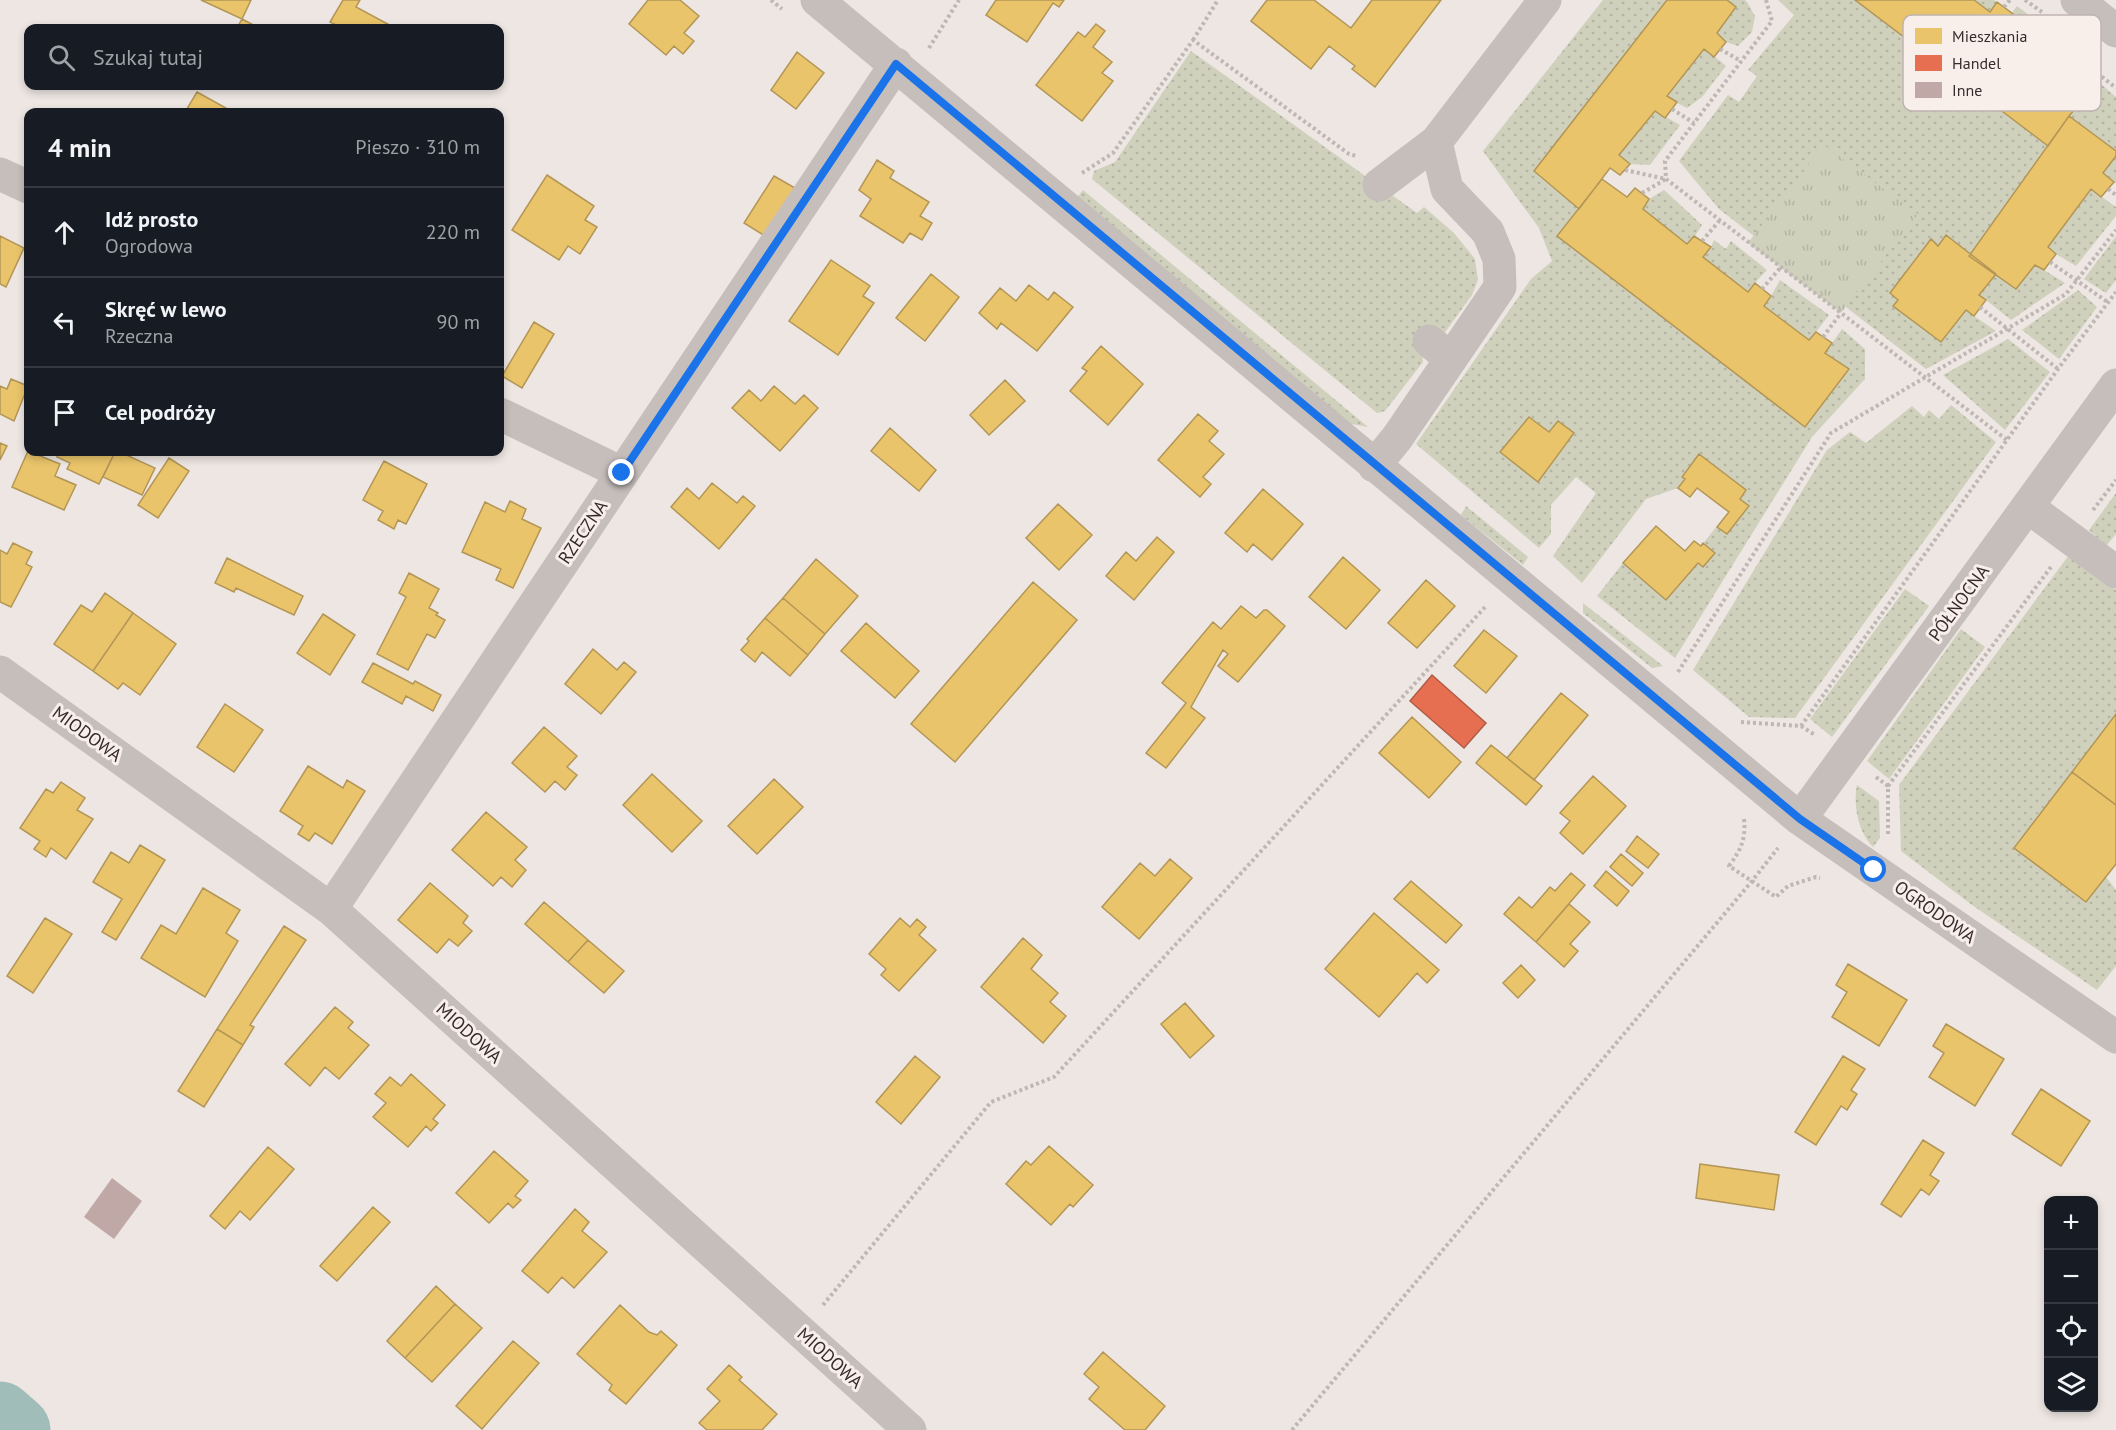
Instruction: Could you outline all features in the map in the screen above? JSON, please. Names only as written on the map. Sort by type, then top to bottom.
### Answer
[{"type":"street","name":"OGRODOWA","points":[[817,0],[1800,819],[2116,1037]]},
{"type":"street","points":[[1385,181],[1436,142],[1545,0]]},
{"type":"street","points":[[2077,0],[2096,15]]},
{"type":"street","points":[[2101,19],[2116,31]]},
{"type":"street","name":"RZECZNA","points":[[331,909],[896,64]]},
{"type":"street","points":[[1374,466],[1397,438],[1440,350],[1500,287],[1499,259],[1488,232],[1447,189],[1436,142]]},
{"type":"street","points":[[0,174],[24,186]]},
{"type":"street","name":"PÓŁNOCNA","points":[[1800,819],[2116,385]]},
{"type":"street","points":[[504,416],[622,473]]},
{"type":"street","points":[[2028,507],[2116,572]]},
{"type":"street","name":"MIODOWA","points":[[0,672],[331,909],[910,1430]]},
{"type":"path","points":[[919,42],[928,50],[959,0]]},
{"type":"path","points":[[1085,181],[1079,175],[1113,153],[1218,0]]},
{"type":"path","points":[[1666,179],[1665,161],[1772,21],[1766,0]]},
{"type":"path","points":[[2004,8],[2010,0]]},
{"type":"path","points":[[1193,39],[1349,154],[1378,165],[1385,181]]},
{"type":"path","points":[[1720,49],[1741,62]]},
{"type":"path","points":[[1672,110],[1694,123]]},
{"type":"path","points":[[1625,170],[1666,179],[2007,440]]},
{"type":"path","points":[[1642,193],[1666,179]]},
{"type":"path","points":[[2108,189],[2116,195]]},
{"type":"path","points":[[1702,241],[1720,220]]},
{"type":"path","points":[[1678,672],[1831,433],[2066,294],[2116,230]]},
{"type":"path","points":[[2050,262],[2109,303]]},
{"type":"path","points":[[1762,289],[1781,267]]},
{"type":"path","points":[[1801,726],[2116,292]]},
{"type":"path","points":[[1980,307],[2058,369]]},
{"type":"path","points":[[1823,337],[1841,314]]},
{"type":"path","points":[[1888,838],[1888,786],[2116,480]]},
{"type":"path","points":[[801,1332],[991,1102],[1054,1077],[1511,578]]},
{"type":"path","points":[[1669,666],[1686,680]]},
{"type":"path","points":[[1734,721],[1801,726],[1888,786]]},
{"type":"path","points":[[1292,1430],[1752,881],[1800,819]]},
{"type":"green space","points":[[1603,0],[1745,0],[1747,2],[1755,16],[1752,32],[1738,46],[1726,42],[1714,56],[1726,66],[1702,97],[1687,108],[1677,103],[1666,117],[1680,125],[1650,165],[1630,164],[1620,175],[1610,168],[1602,179],[1627,197],[1635,188],[1649,199],[1664,190],[1702,225],[1695,236],[1711,247],[1714,240],[1726,249],[1731,241],[1767,270],[1755,283],[1771,296],[1780,280],[1829,315],[1816,332],[1832,343],[1842,329],[1865,349],[1865,379],[1812,437],[1675,658],[1597,596],[1656,526],[1685,551],[1694,541],[1701,546],[1728,512],[1697,488],[1690,497],[1678,488],[1646,499],[1582,583],[1553,556],[1596,493],[1576,477],[1551,505],[1551,534],[1539,548],[1416,444],[1531,279],[1552,261],[1539,228],[1483,151]]},
{"type":"green space","points":[[1778,0],[1994,0],[2012,13],[2017,6],[2029,15],[1903,15],[1903,111],[2101,111],[2101,84],[2116,97],[2116,183],[2114,182],[2102,197],[2116,207],[2116,216],[2076,266],[2056,254],[2044,270],[2065,283],[2011,320],[1986,300],[1974,316],[1996,331],[1926,369],[1719,209],[1679,161],[1728,95],[1739,102],[1757,76],[1748,70],[1794,15]]},
{"type":"green space","points":[[1191,51],[1417,213],[1424,207],[1454,233],[1475,259],[1478,280],[1472,295],[1443,335],[1422,349],[1423,362],[1385,411],[1377,413],[1092,179],[1094,171],[1115,162]]},
{"type":"green space","points":[[1824,145],[1918,214],[1841,313],[1748,243]]},
{"type":"green space","points":[[1083,190],[1368,427],[1346,423],[1076,199]]},
{"type":"green space","points":[[2116,236],[2116,280],[2106,293],[2084,279]]},
{"type":"green space","points":[[2078,290],[2097,307],[2059,359],[2022,330]]},
{"type":"green space","points":[[2008,339],[2050,372],[2005,430],[1943,375]]},
{"type":"green space","points":[[1951,405],[1996,442],[1795,718],[1749,717],[1693,670],[1827,450],[1850,432],[1866,443],[1912,406],[1924,417],[1929,410],[1939,419]]},
{"type":"green space","points":[[2116,493],[2116,534],[2106,546],[2089,530]]},
{"type":"green space","points":[[1466,506],[1528,557],[1523,565],[1461,515]]},
{"type":"green space","points":[[2069,555],[2116,590],[2116,714],[2015,848],[2086,902],[2106,877],[2116,890],[2116,966],[2097,990],[1972,905],[1901,851],[1899,785]]},
{"type":"green space","points":[[1905,589],[1929,606],[1832,737],[1810,719]]},
{"type":"green space","points":[[1583,603],[1663,666],[1652,668],[1583,613]]},
{"type":"green space","points":[[1961,629],[1985,647],[1889,779],[1867,761]]},
{"type":"green space","points":[[1857,785],[1879,801],[1880,838],[1873,847],[1860,826],[1856,801]]},
{"type":"building: Mieszkania","points":[[201,0],[251,0],[242,19]]},
{"type":"building: Mieszkania","points":[[343,0],[360,0],[356,7],[388,24],[334,24],[330,22]]},
{"type":"building: Mieszkania","points":[[648,0],[680,0],[699,16],[684,33],[694,41],[683,54],[674,46],[666,55],[629,24]]},
{"type":"building: Mieszkania","points":[[996,0],[1064,0],[1059,7],[1053,3],[1027,42],[986,15]]},
{"type":"building: Mieszkania","points":[[1267,0],[1314,0],[1351,28],[1372,0],[1441,0],[1375,87],[1352,69],[1355,66],[1329,46],[1311,69],[1251,21]]},
{"type":"building: Mieszkania","points":[[1667,0],[1727,0],[1736,7],[1717,33],[1726,42],[1714,57],[1704,49],[1667,96],[1677,102],[1665,118],[1655,111],[1619,155],[1630,164],[1620,175],[1610,168],[1579,209],[1534,171]]},
{"type":"building: Mieszkania","points":[[1855,0],[1974,0],[1990,12],[1997,2],[2013,14],[1903,15],[1903,36]]},
{"type":"building: Mieszkania","points":[[242,19],[251,24],[239,24]]},
{"type":"building: Mieszkania","points":[[1096,24],[1105,31],[1093,47],[1112,62],[1102,73],[1113,81],[1082,121],[1036,85],[1078,32],[1085,37]]},
{"type":"building: Mieszkania","points":[[797,52],[824,73],[796,109],[771,90]]},
{"type":"building: Mieszkania","points":[[197,92],[226,108],[187,108]]},
{"type":"building: Mieszkania","points":[[2002,111],[2073,111],[2048,146]]},
{"type":"building: Mieszkania","points":[[2069,116],[2116,151],[2116,156],[2103,173],[2114,182],[2101,197],[2091,189],[2048,247],[2056,254],[2044,270],[2035,265],[2016,289],[1969,256]]},
{"type":"building: Mieszkania","points":[[877,160],[894,171],[890,178],[929,202],[920,216],[932,223],[922,240],[910,233],[903,243],[860,216],[871,199],[859,190]]},
{"type":"building: Mieszkania","points":[[547,175],[594,206],[585,220],[597,227],[580,254],[568,246],[559,260],[512,230]]},
{"type":"building: Mieszkania","points":[[774,176],[795,188],[765,236],[744,223]]},
{"type":"building: Mieszkania","points":[[1602,179],[1627,197],[1635,188],[1649,199],[1643,209],[1687,244],[1694,236],[1711,247],[1703,257],[1748,292],[1755,283],[1771,296],[1764,306],[1809,340],[1816,332],[1832,343],[1825,353],[1849,369],[1805,427],[1557,236]]},
{"type":"building: Mieszkania","points":[[1946,235],[1996,274],[1979,295],[1986,300],[1974,316],[1966,310],[1941,342],[1893,306],[1898,300],[1890,293],[1931,239],[1938,246]]},
{"type":"building: Mieszkania","points":[[0,236],[24,248],[6,287],[0,284]]},
{"type":"building: Mieszkania","points":[[831,260],[870,286],[863,296],[874,303],[838,355],[789,321]]},
{"type":"building: Mieszkania","points":[[931,274],[959,297],[925,341],[896,318]]},
{"type":"building: Mieszkania","points":[[1029,285],[1048,300],[1054,292],[1073,307],[1037,351],[1001,323],[997,329],[979,313],[1000,288],[1016,301]]},
{"type":"building: Mieszkania","points":[[534,322],[554,334],[522,388],[504,377],[504,373]]},
{"type":"building: Mieszkania","points":[[1101,346],[1143,384],[1108,425],[1070,391],[1087,371],[1082,368]]},
{"type":"building: Mieszkania","points":[[11,379],[24,384],[24,396],[14,421],[0,414],[0,386],[7,389]]},
{"type":"building: Mieszkania","points":[[1005,380],[1025,401],[989,435],[970,415]]},
{"type":"building: Mieszkania","points":[[774,386],[795,404],[804,395],[818,408],[780,451],[732,408],[749,390],[761,401]]},
{"type":"building: Mieszkania","points":[[1198,414],[1218,431],[1209,441],[1224,454],[1203,477],[1211,484],[1200,497],[1158,460]]},
{"type":"building: Mieszkania","points":[[1529,417],[1549,432],[1558,421],[1574,433],[1538,482],[1500,452]]},
{"type":"building: Mieszkania","points":[[890,428],[936,470],[919,491],[871,451]]},
{"type":"building: Mieszkania","points":[[0,443],[7,446],[0,460]]},
{"type":"building: Mieszkania","points":[[1699,454],[1746,490],[1740,499],[1749,506],[1727,534],[1717,527],[1729,512],[1697,488],[1690,497],[1678,488],[1685,479],[1682,477]]},
{"type":"building: Mieszkania","points":[[26,456],[40,456],[60,464],[55,476],[76,485],[64,510],[12,487]]},
{"type":"building: Mieszkania","points":[[113,456],[99,484],[67,469],[70,463],[57,457]]},
{"type":"building: Mieszkania","points":[[113,456],[129,456],[155,468],[142,495],[103,477]]},
{"type":"building: Mieszkania","points":[[169,458],[189,471],[158,518],[138,505]]},
{"type":"building: Mieszkania","points":[[384,461],[427,484],[406,524],[398,520],[394,529],[378,520],[383,511],[363,500]]},
{"type":"building: Mieszkania","points":[[712,483],[737,503],[743,496],[755,506],[719,549],[671,507],[687,488],[699,499]]},
{"type":"building: Mieszkania","points":[[1263,489],[1303,524],[1272,560],[1253,544],[1247,552],[1225,533]]},
{"type":"building: Mieszkania","points":[[510,501],[526,509],[522,519],[541,528],[513,588],[496,580],[501,569],[462,552],[485,502],[505,512]]},
{"type":"building: Mieszkania","points":[[1058,504],[1092,535],[1059,570],[1026,538]]},
{"type":"building: Mieszkania","points":[[1656,526],[1685,551],[1694,541],[1701,546],[1703,543],[1715,553],[1703,567],[1698,563],[1666,600],[1623,563]]},
{"type":"building: Mieszkania","points":[[1157,537],[1174,552],[1134,600],[1106,576],[1126,552],[1136,561]]},
{"type":"building: Mieszkania","points":[[13,543],[32,552],[26,564],[32,567],[11,607],[0,602],[0,550],[7,554]]},
{"type":"building: Mieszkania","points":[[1343,557],[1380,590],[1346,629],[1309,597]]},
{"type":"building: Mieszkania","points":[[227,558],[303,596],[294,615],[236,588],[234,592],[215,583]]},
{"type":"building: Mieszkania","points":[[816,559],[858,596],[825,634],[783,598]]},
{"type":"building: Mieszkania","points":[[409,573],[439,589],[429,608],[445,620],[435,638],[427,634],[408,670],[377,654],[406,597],[399,593]]},
{"type":"building: Mieszkania","points":[[1426,580],[1455,606],[1417,648],[1388,623]]},
{"type":"building: Mieszkania","points":[[1033,582],[1077,620],[955,762],[911,724]]},
{"type":"building: Mieszkania","points":[[105,593],[133,613],[93,671],[54,644],[81,605],[92,612]]},
{"type":"building: Mieszkania","points":[[783,598],[825,634],[808,655],[765,618]]},
{"type":"building: Mieszkania","points":[[1241,606],[1256,618],[1267,610],[1285,626],[1238,682],[1218,666],[1228,654],[1223,650],[1191,707],[1205,718],[1166,768],[1146,753],[1186,703],[1162,683],[1213,622],[1221,629]]},
{"type":"building: Mieszkania","points":[[133,613],[176,644],[140,695],[123,683],[118,689],[93,671]]},
{"type":"building: Mieszkania","points":[[323,614],[355,635],[330,675],[297,653]]},
{"type":"building: Mieszkania","points":[[765,618],[808,655],[790,676],[762,652],[755,662],[741,650]]},
{"type":"building: Mieszkania","points":[[866,623],[919,671],[895,698],[841,651]]},
{"type":"building: Mieszkania","points":[[1484,630],[1517,656],[1486,693],[1454,666]]},
{"type":"building: Mieszkania","points":[[593,649],[617,670],[624,662],[636,672],[601,714],[565,684]]},
{"type":"building: Mieszkania","points":[[373,663],[413,684],[415,681],[441,695],[433,711],[406,696],[402,704],[362,682]]},
{"type":"building: Mieszkania","points":[[1561,693],[1588,715],[1534,780],[1507,758]]},
{"type":"building: Mieszkania","points":[[225,704],[263,730],[234,772],[197,747]]},
{"type":"building: Mieszkania","points":[[2116,714],[2116,805],[2072,772]]},
{"type":"building: Mieszkania","points":[[1412,717],[1461,762],[1429,798],[1379,753]]},
{"type":"building: Mieszkania","points":[[544,727],[577,756],[567,767],[577,775],[565,790],[555,781],[545,792],[512,763]]},
{"type":"building: Mieszkania","points":[[1491,745],[1542,786],[1526,805],[1476,763]]},
{"type":"building: Mieszkania","points":[[308,766],[343,788],[347,780],[365,791],[332,844],[315,833],[309,841],[298,834],[303,826],[280,811]]},
{"type":"building: Mieszkania","points":[[2072,772],[2116,805],[2116,864],[2086,902],[2014,848]]},
{"type":"building: Mieszkania","points":[[652,774],[702,821],[672,852],[623,805]]},
{"type":"building: Mieszkania","points":[[1593,776],[1626,806],[1583,854],[1560,833],[1570,821],[1560,813]]},
{"type":"building: Mieszkania","points":[[774,779],[803,807],[757,854],[728,826]]},
{"type":"building: Mieszkania","points":[[61,782],[85,798],[77,810],[93,819],[66,859],[51,848],[46,857],[34,849],[40,841],[20,828],[46,789],[53,793]]},
{"type":"building: Mieszkania","points":[[486,812],[527,847],[515,860],[526,870],[512,887],[501,877],[493,886],[452,850]]},
{"type":"building: Mieszkania","points":[[1637,836],[1659,854],[1648,868],[1626,851]]},
{"type":"building: Mieszkania","points":[[140,845],[165,860],[116,940],[102,932],[122,899],[93,882],[111,852],[129,863]]},
{"type":"building: Mieszkania","points":[[1621,854],[1643,873],[1632,886],[1610,867]]},
{"type":"building: Mieszkania","points":[[1170,859],[1192,878],[1139,939],[1102,907],[1140,863],[1155,876]]},
{"type":"building: Mieszkania","points":[[1606,871],[1629,891],[1617,906],[1594,886]]},
{"type":"building: Mieszkania","points":[[1571,873],[1585,885],[1536,942],[1504,914],[1519,897],[1532,908],[1550,887],[1555,891]]},
{"type":"building: Mieszkania","points":[[1411,881],[1462,925],[1446,943],[1394,899]]},
{"type":"building: Mieszkania","points":[[430,883],[468,916],[463,923],[472,931],[458,946],[449,939],[437,953],[398,920]]},
{"type":"building: Mieszkania","points":[[203,888],[240,910],[226,933],[238,941],[205,997],[141,958],[161,925],[176,934]]},
{"type":"building: Mieszkania","points":[[544,902],[588,940],[568,962],[525,924]]},
{"type":"building: Mieszkania","points":[[1569,904],[1590,922],[1570,944],[1578,951],[1564,967],[1536,942]]},
{"type":"building: Mieszkania","points":[[1374,913],[1439,970],[1427,983],[1417,973],[1379,1017],[1325,969]]},
{"type":"building: Mieszkania","points":[[45,918],[72,934],[33,993],[7,976]]},
{"type":"building: Mieszkania","points":[[900,918],[910,927],[917,919],[926,927],[919,935],[936,950],[899,991],[881,975],[886,969],[869,954]]},
{"type":"building: Mieszkania","points":[[284,926],[306,940],[250,1025],[254,1027],[243,1045],[217,1029]]},
{"type":"building: Mieszkania","points":[[1023,938],[1042,955],[1031,969],[1058,993],[1050,1002],[1066,1016],[1043,1043],[981,987]]},
{"type":"building: Mieszkania","points":[[588,940],[624,971],[604,993],[568,962]]},
{"type":"building: Mieszkania","points":[[1848,964],[1907,1000],[1879,1046],[1832,1017],[1847,992],[1836,985]]},
{"type":"building: Mieszkania","points":[[1521,965],[1535,980],[1518,998],[1503,983]]},
{"type":"building: Mieszkania","points":[[1185,1003],[1214,1036],[1190,1058],[1161,1024]]},
{"type":"building: Mieszkania","points":[[335,1007],[353,1022],[348,1028],[369,1045],[339,1079],[325,1067],[310,1086],[285,1064]]},
{"type":"building: Mieszkania","points":[[1946,1024],[2004,1059],[1975,1106],[1929,1077],[1944,1053],[1933,1046]]},
{"type":"building: Mieszkania","points":[[217,1029],[243,1045],[204,1107],[178,1091]]},
{"type":"building: Mieszkania","points":[[915,1056],[940,1077],[901,1124],[876,1102]]},
{"type":"building: Mieszkania","points":[[1843,1056],[1865,1069],[1851,1090],[1857,1094],[1847,1110],[1841,1106],[1816,1145],[1795,1132]]},
{"type":"building: Mieszkania","points":[[411,1074],[445,1105],[433,1119],[438,1123],[431,1131],[426,1126],[408,1147],[373,1117],[386,1103],[375,1094],[390,1077],[401,1086]]},
{"type":"building: Mieszkania","points":[[2041,1089],[2090,1121],[2061,1166],[2012,1134]]},
{"type":"building: Mieszkania","points":[[1923,1140],[1944,1153],[1930,1175],[1939,1181],[1929,1195],[1921,1189],[1901,1217],[1881,1204]]},
{"type":"building: Mieszkania","points":[[1049,1146],[1093,1185],[1073,1207],[1070,1204],[1051,1225],[1006,1184],[1026,1161],[1031,1165]]},
{"type":"building: Mieszkania","points":[[268,1147],[294,1169],[250,1220],[240,1211],[225,1229],[210,1216]]},
{"type":"building: Mieszkania","points":[[494,1151],[528,1181],[515,1196],[521,1200],[513,1208],[508,1203],[489,1223],[456,1193]]},
{"type":"building: Mieszkania","points":[[1700,1164],[1779,1175],[1774,1210],[1696,1198]]},
{"type":"building: Mieszkania","points":[[373,1207],[390,1222],[337,1281],[320,1266]]},
{"type":"building: Mieszkania","points":[[575,1209],[589,1222],[582,1231],[607,1252],[574,1288],[562,1277],[548,1293],[522,1271]]},
{"type":"building: Mieszkania","points":[[436,1286],[455,1304],[405,1358],[387,1341]]},
{"type":"building: Mieszkania","points":[[455,1304],[482,1328],[432,1382],[405,1358]]},
{"type":"building: Mieszkania","points":[[620,1305],[649,1332],[657,1335],[661,1331],[677,1345],[626,1404],[609,1390],[612,1385],[577,1354]]},
{"type":"building: Mieszkania","points":[[513,1341],[539,1363],[482,1429],[456,1406]]},
{"type":"building: Mieszkania","points":[[1103,1352],[1165,1406],[1145,1430],[1125,1430],[1089,1399],[1099,1387],[1084,1374]]},
{"type":"building: Mieszkania","points":[[729,1365],[742,1377],[739,1380],[777,1414],[762,1430],[707,1430],[699,1423],[720,1401],[707,1389]]},
{"type":"building: Handel","points":[[1432,675],[1486,723],[1464,748],[1410,701]]},
{"type":"building: Inne","points":[[112,1178],[142,1201],[114,1239],[84,1217]]},
{"type":"waterway","points":[[0,1416],[16,1430]]},
{"type":"route","points":[[622,473],[896,64],[1374,466],[1800,819],[1874,870]]}]
